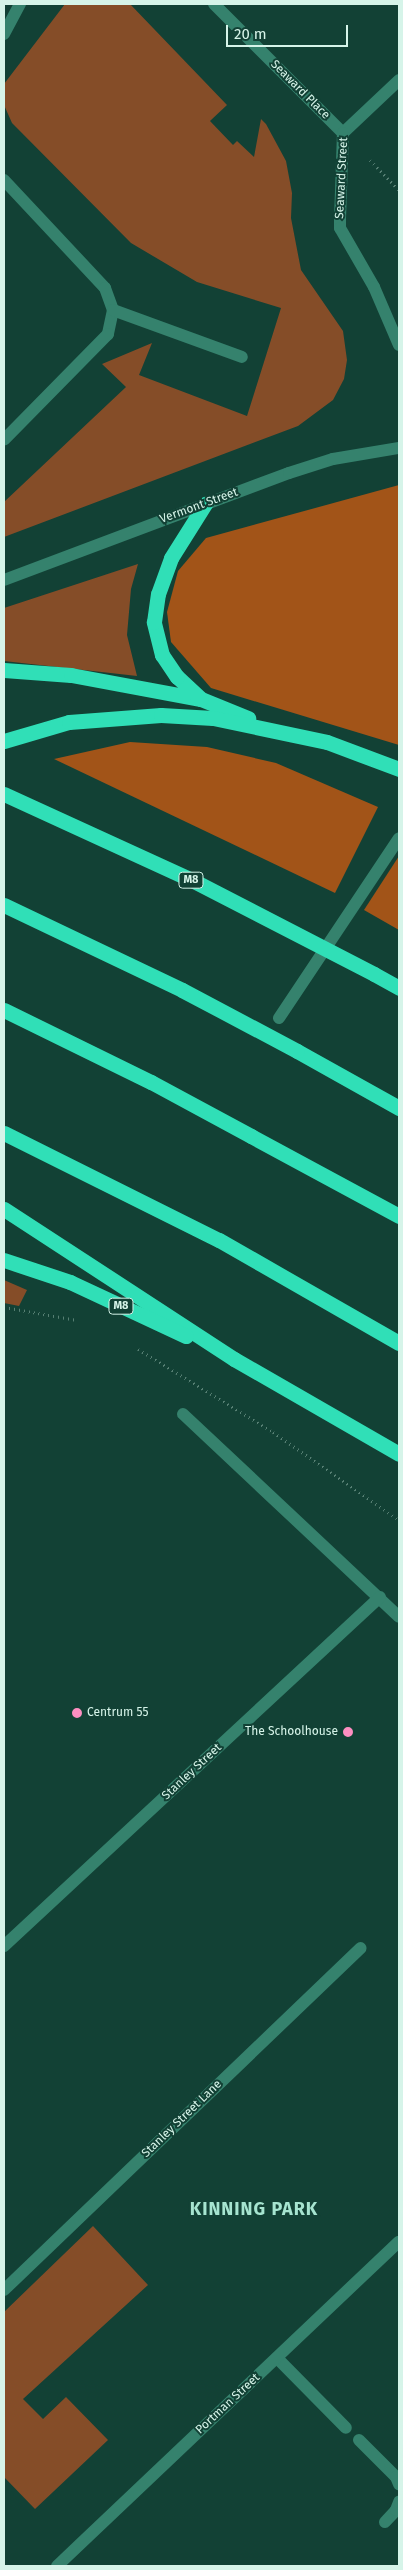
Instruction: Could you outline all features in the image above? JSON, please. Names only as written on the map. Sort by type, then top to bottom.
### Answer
[{"type":"highway","points":[[201,699],[177,677],[162,655],[154,622],[158,594],[171,558],[205,504]]},
{"type":"highway","points":[[4,670],[71,675],[201,699],[274,729]]},
{"type":"highway","points":[[4,742],[69,722],[161,715],[213,718],[274,729],[327,742],[399,769]]},
{"type":"highway","name":"M8","points":[[4,794],[190,879],[399,988]]},
{"type":"highway","points":[[4,905],[182,990],[399,1108]]},
{"type":"highway","points":[[4,1010],[151,1082],[399,1216]]},
{"type":"highway","points":[[4,1133],[219,1240],[399,1343]]},
{"type":"highway","points":[[4,1209],[234,1359]]},
{"type":"highway","name":"M8","points":[[4,1260],[70,1282],[234,1359],[399,1454]]},
{"type":"street","points":[[4,34],[20,4]]},
{"type":"street","name":"Seaward Place","points":[[214,4],[343,133]]},
{"type":"street","name":"Seaward Street","points":[[399,80],[343,133],[340,228],[374,287],[399,345]]},
{"type":"street","points":[[4,180],[106,288],[113,310],[108,334],[4,440]]},
{"type":"street","points":[[113,310],[242,357]]},
{"type":"street","name":"Vermont Street","points":[[4,580],[205,504],[333,459],[399,448]]},
{"type":"street","points":[[279,1018],[399,838]]},
{"type":"street","points":[[183,1414],[399,1616]]},
{"type":"street","name":"Stanley Street","points":[[4,1946],[380,1598]]},
{"type":"street","name":"Stanley Street Lane","points":[[4,2290],[360,1948]]},
{"type":"street","name":"Portman Street","points":[[57,2566],[399,2242]]},
{"type":"street","points":[[277,2358],[346,2428]]},
{"type":"street","points":[[358,2440],[396,2477],[399,2484]]},
{"type":"street","points":[[385,2522],[396,2510],[399,2502]]},
{"type":"shaded area","points":[[65,4],[130,4],[227,105],[210,121],[233,145],[237,141],[254,157],[261,119],[266,124],[286,161],[292,193],[291,218],[301,270],[343,331],[347,360],[344,379],[333,400],[298,426],[4,537],[4,502],[126,387],[102,364],[152,343],[139,375],[247,416],[281,308],[197,282],[131,243],[12,123],[4,105],[4,84]]},
{"type":"shaded area","points":[[399,485],[399,745],[211,688],[171,642],[167,612],[178,571],[206,538]]},
{"type":"shaded area","points":[[138,564],[131,589],[127,635],[137,676],[4,661],[4,608]]},
{"type":"shaded area","points":[[130,742],[207,747],[276,763],[378,807],[335,893],[54,759]]},
{"type":"shaded area","points":[[399,856],[399,930],[364,910]]},
{"type":"shaded area","points":[[4,1280],[27,1290],[19,1306],[4,1303]]},
{"type":"shaded area","points":[[93,2226],[148,2285],[23,2399],[43,2419],[66,2397],[108,2440],[35,2509],[4,2477],[4,2312]]},
{"type":"place","name":"Centrum 55","points":[[77,1713]]},
{"type":"place","name":"The Schoolhouse","points":[[348,1732]]},
{"type":"district","name":"KINNING PARK","points":[[254,2209]]}]
